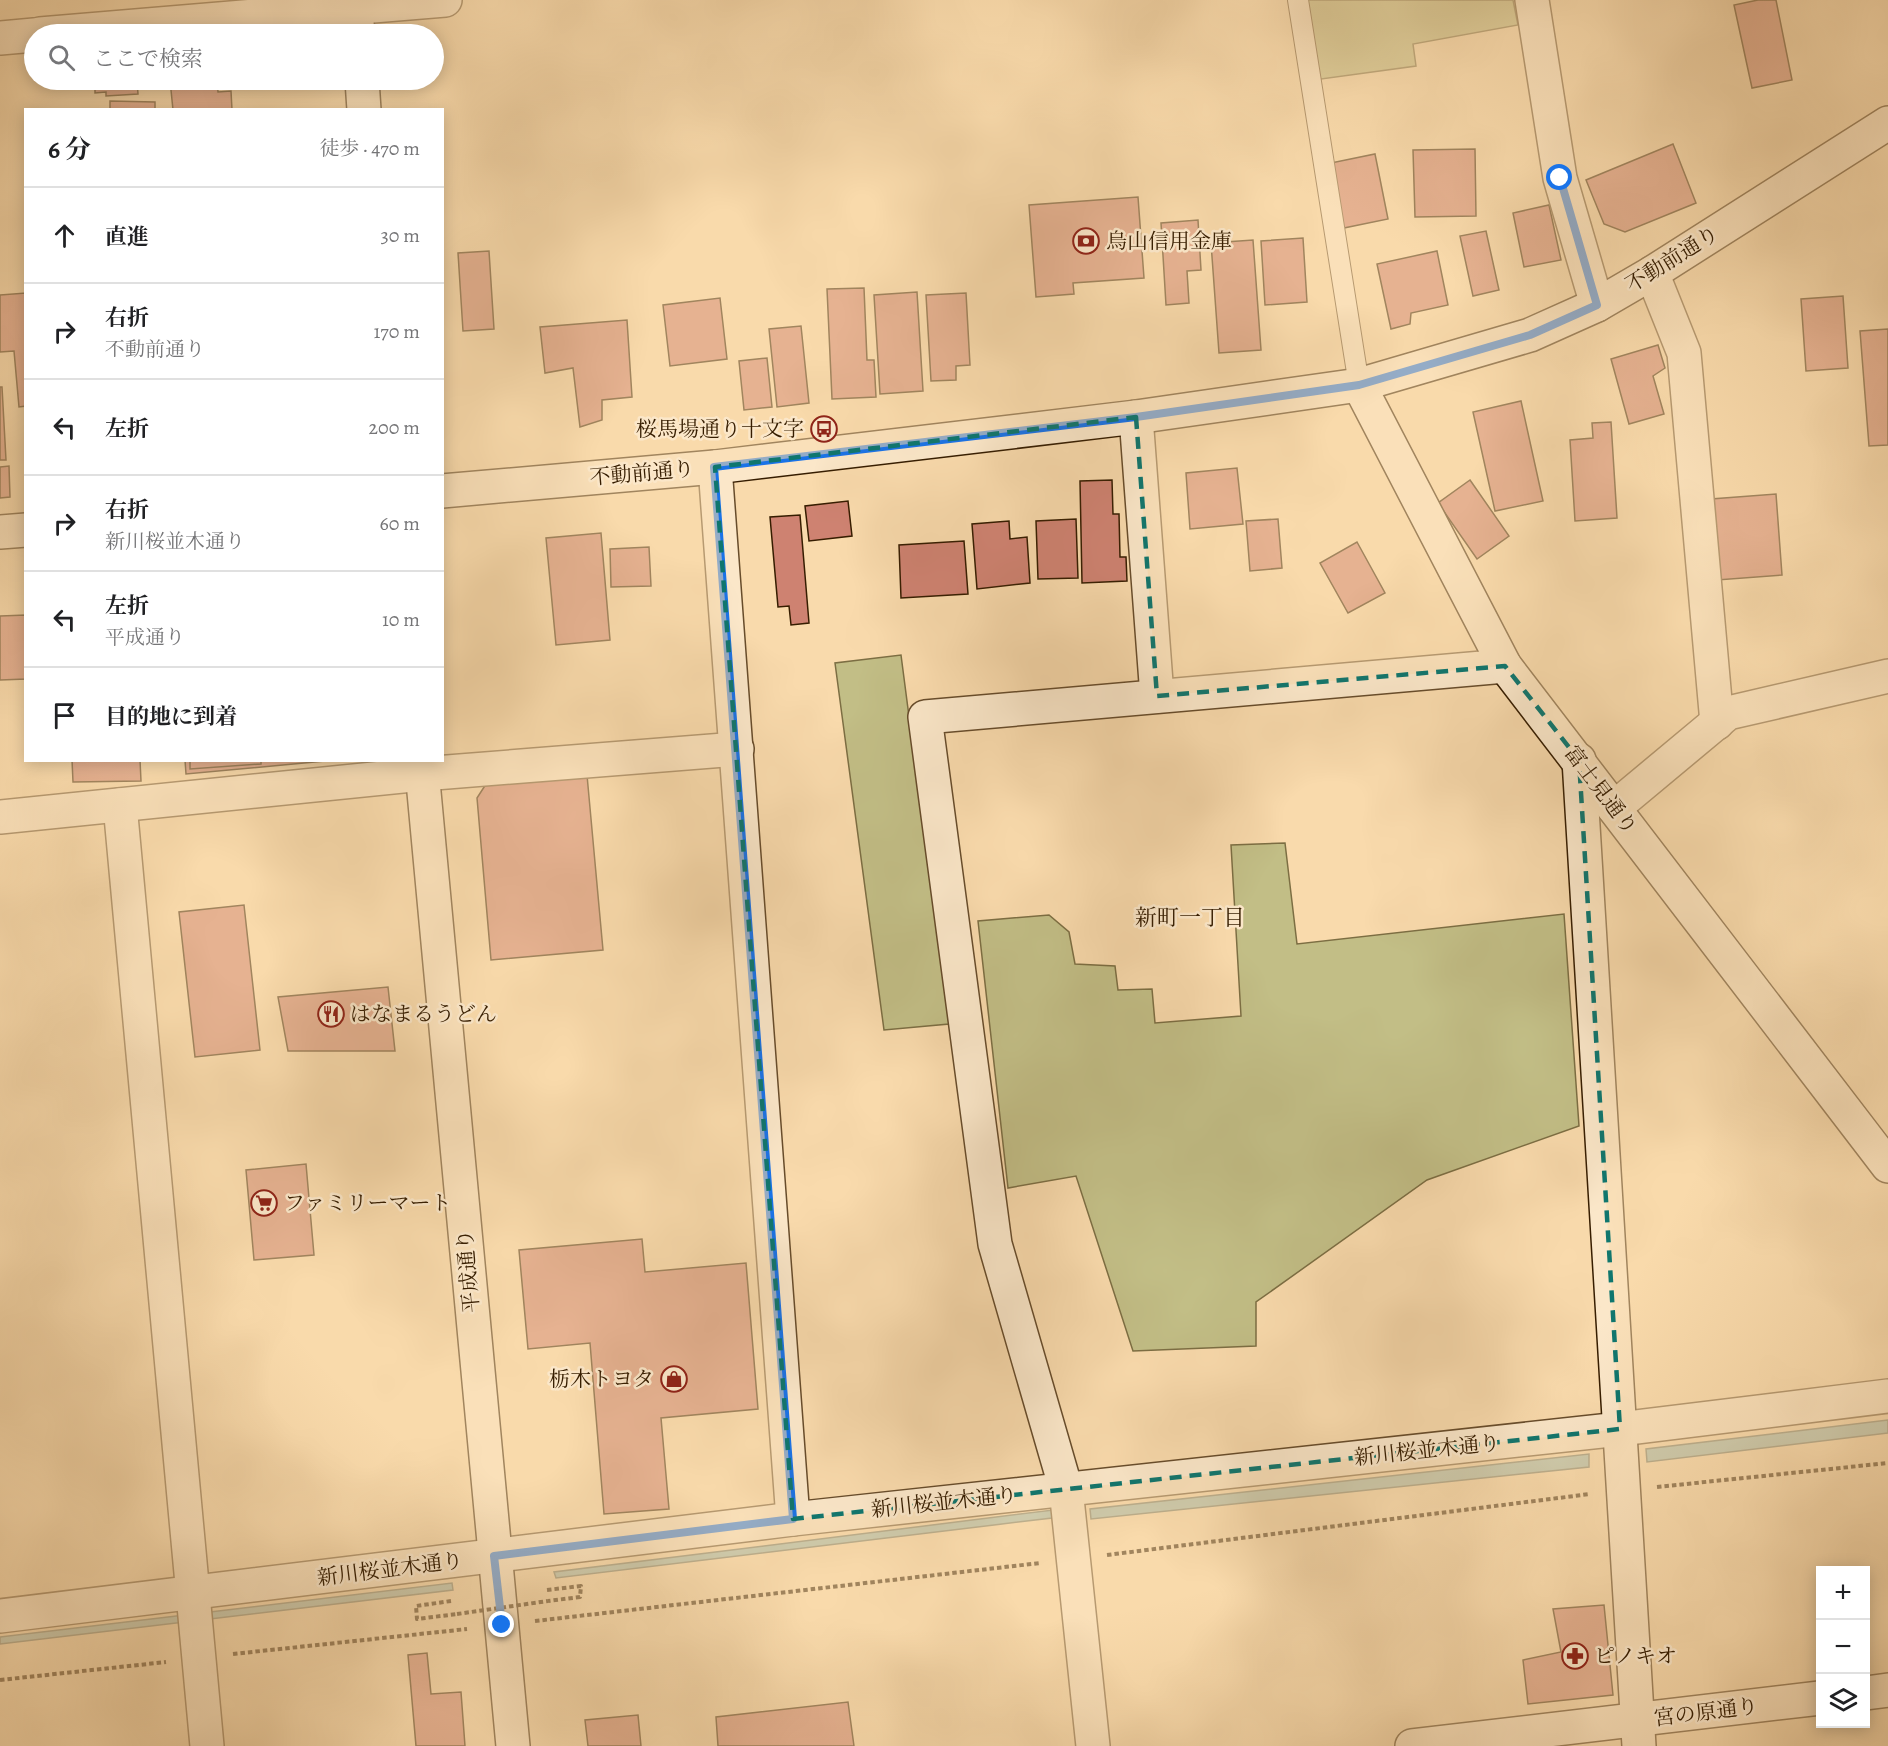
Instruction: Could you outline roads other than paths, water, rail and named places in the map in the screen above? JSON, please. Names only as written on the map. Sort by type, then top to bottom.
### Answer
[{"type":"street","points":[[198,24],[356,14],[445,0]]},
{"type":"street","points":[[1532,0],[1560,178],[1597,305]]},
{"type":"street","points":[[0,38],[24,36]]},
{"type":"street","points":[[363,90],[364,108]]},
{"type":"street","name":"不動前通り","points":[[444,491],[714,467],[1136,417],[1359,385],[1530,335],[1597,305],[1652,273],[1888,123]]},
{"type":"street","points":[[1652,273],[1684,353],[1717,723]]},
{"type":"street","name":"富士見通り","points":[[1359,385],[1505,666],[1888,1166]]},
{"type":"street","points":[[1136,417],[1157,696]]},
{"type":"street","points":[[714,467],[737,749],[793,1519]]},
{"type":"street","points":[[0,532],[24,530]]},
{"type":"street","points":[[1093,1746],[1066,1489],[995,1244],[925,717],[1505,666]]},
{"type":"street","points":[[1614,808],[1728,713],[1888,676]]},
{"type":"street","points":[[0,817],[120,805],[421,767],[737,749]]},
{"type":"street","points":[[1579,760],[1638,1733]]},
{"type":"street","name":"平成通り","points":[[421,767],[513,1746]]},
{"type":"street","points":[[120,805],[207,1746]]},
{"type":"street","name":"新川桜並木通り","points":[[0,1616],[793,1519],[1620,1430],[1888,1396]]},
{"type":"street","points":[[1870,1692],[1888,1690]]},
{"type":"street","name":"宮の原通り","points":[[1412,1746],[1638,1733],[1816,1699]]},
{"type":"lane","points":[[1298,0],[1359,385]]},
{"type":"place","name":"烏山信用金庫","points":[[1086,241]]},
{"type":"place","name":"桜馬場通り十文字","points":[[824,429]]},
{"type":"place","name":"はなまるうどん","points":[[331,1014]]},
{"type":"place","name":"ファミリーマート","points":[[264,1203]]},
{"type":"place","name":"栃木トヨタ","points":[[674,1379]]},
{"type":"place","name":"ピノキオ","points":[[1575,1656]]},
{"type":"district","name":"新町一丁目","points":[[1190,918]]}]
